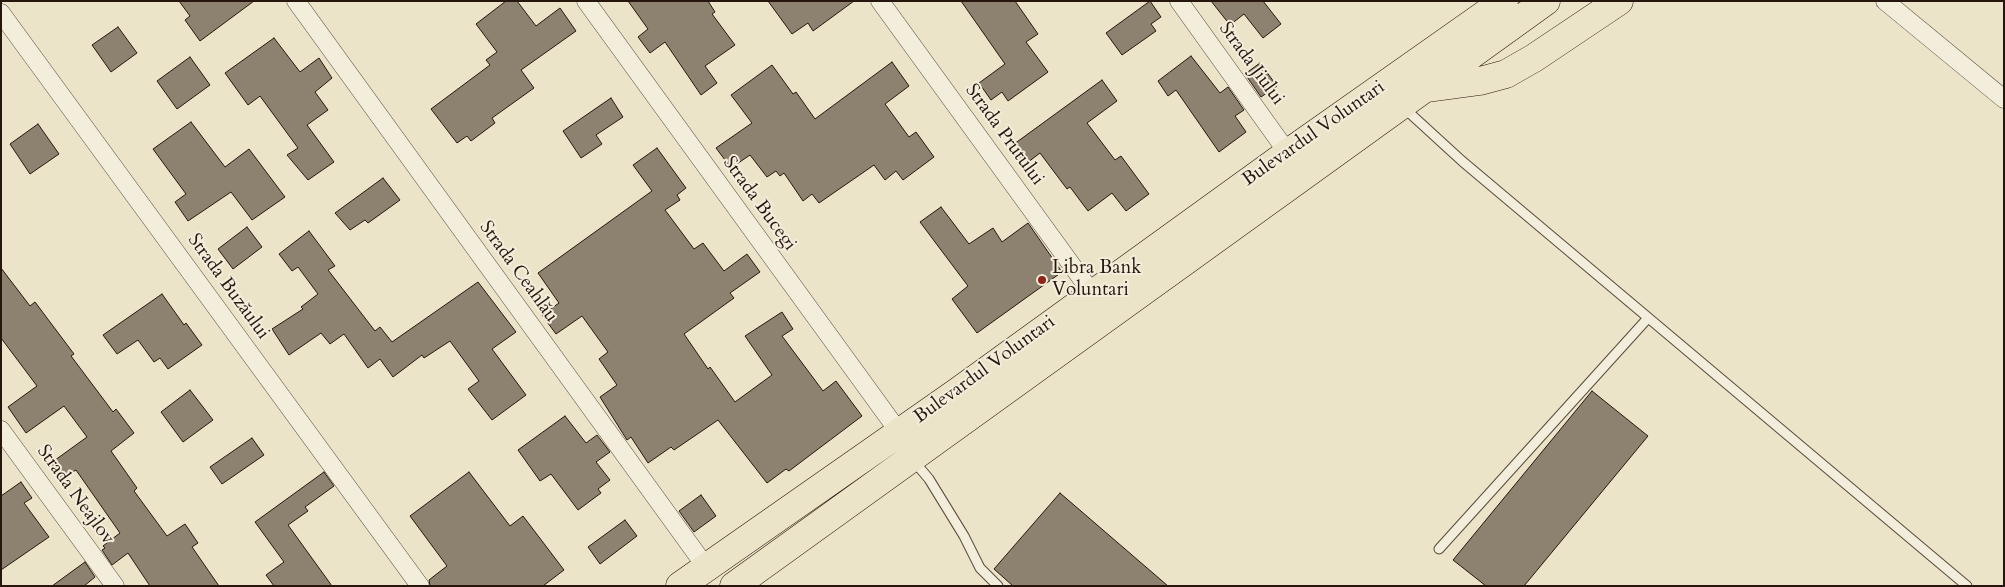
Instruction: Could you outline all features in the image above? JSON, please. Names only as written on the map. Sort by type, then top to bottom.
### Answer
[{"type":"highway","points":[[1491,11],[1546,1]]},
{"type":"highway","points":[[1424,88],[1480,81],[1506,74],[1534,58],[1619,1]]},
{"type":"highway","name":"Bulevardul Voluntari","points":[[680,586],[899,432],[1288,153],[1491,11]]},
{"type":"highway","name":"Bulevardul Voluntari","points":[[734,586],[1401,106],[1424,88],[1491,11]]},
{"type":"street","name":"Strada Ceahlău","points":[[296,1],[706,567]]},
{"type":"street","name":"Strada Bucegi","points":[[586,1],[899,432]]},
{"type":"street","name":"Strada Prutului","points":[[880,1],[1092,293]]},
{"type":"street","name":"Strada Jiului","points":[[1179,1],[1288,153]]},
{"type":"street","points":[[1885,1],[2004,99]]},
{"type":"street","name":"Strada Buzăului","points":[[1,14],[420,586]]},
{"type":"street","name":"Strada Neajlov","points":[[1,430],[115,586]]},
{"type":"lane","points":[[1401,106],[1462,162],[1967,586]]},
{"type":"lane","points":[[1439,549],[1648,318]]},
{"type":"lane","points":[[911,458],[929,479],[964,536],[980,568],[998,586]]},
{"type":"building","points":[[179,1],[254,1],[200,41],[185,20],[190,16]]},
{"type":"building","points":[[506,1],[517,1],[536,26],[560,8],[576,31],[521,70],[534,88],[492,118],[495,123],[471,141],[467,136],[457,143],[431,109],[490,65],[486,60],[497,52],[476,24]]},
{"type":"building","points":[[628,1],[708,1],[715,12],[712,14],[735,45],[705,66],[717,83],[701,95],[665,42],[650,53],[638,37],[648,29]]},
{"type":"building","points":[[768,1],[854,1],[813,31],[808,23],[792,34]]},
{"type":"building","points":[[961,1],[1015,1],[1038,34],[1026,42],[1048,72],[1008,101],[1002,92],[991,100],[979,83],[1005,64]]},
{"type":"building","points":[[1150,1],[1161,17],[1151,24],[1156,31],[1122,55],[1106,33]]},
{"type":"building","points":[[1211,1],[1263,1],[1281,24],[1263,38],[1244,14],[1230,25]]},
{"type":"building","points":[[118,27],[137,53],[111,72],[92,45]]},
{"type":"building","points":[[274,38],[300,72],[319,58],[332,78],[315,92],[328,110],[307,125],[334,162],[308,180],[287,155],[298,148],[260,96],[248,105],[225,73]]},
{"type":"building","points":[[1191,56],[1220,93],[1228,87],[1244,110],[1235,116],[1246,132],[1219,152],[1176,90],[1168,96],[1158,81]]},
{"type":"building","points":[[190,57],[210,85],[177,109],[157,81]]},
{"type":"building","points":[[892,62],[909,86],[885,104],[909,137],[916,132],[934,157],[903,180],[896,171],[885,180],[874,165],[819,203],[812,194],[803,201],[784,173],[780,176],[776,171],[767,177],[750,155],[731,168],[716,148],[752,123],[731,95],[772,65],[793,94],[796,92],[815,119]]},
{"type":"building","points":[[1260,63],[1277,86],[1261,97],[1245,74]]},
{"type":"building","points":[[1102,80],[1117,101],[1087,123],[1115,160],[1121,156],[1149,194],[1126,211],[1112,193],[1088,211],[1070,187],[1067,189],[1040,153],[1023,166],[1010,147]]},
{"type":"building","points":[[611,98],[623,117],[596,135],[602,144],[581,158],[563,131]]},
{"type":"building","points":[[191,122],[225,167],[249,149],[285,197],[252,220],[231,192],[188,221],[175,202],[186,194],[153,149]]},
{"type":"building","points":[[38,124],[59,154],[30,174],[10,144]]},
{"type":"building","points":[[657,148],[686,188],[677,195],[680,200],[665,210],[694,249],[703,243],[724,271],[747,254],[760,272],[730,293],[734,298],[684,334],[708,369],[710,367],[735,402],[772,375],[745,336],[782,312],[793,329],[782,336],[823,391],[836,381],[862,416],[789,471],[786,469],[767,483],[718,420],[674,450],[671,447],[648,463],[631,437],[627,440],[600,397],[617,385],[599,359],[608,352],[582,316],[556,334],[542,315],[559,303],[538,273],[652,191],[633,165]]},
{"type":"building","points":[[383,178],[400,200],[368,223],[365,220],[350,230],[335,213]]},
{"type":"building","points":[[941,207],[969,244],[993,228],[1002,242],[1028,223],[1062,272],[977,333],[952,299],[968,286],[920,222]]},
{"type":"building","points":[[247,227],[262,247],[233,269],[218,249]]},
{"type":"building","points":[[309,231],[335,266],[328,270],[375,331],[380,327],[392,342],[478,282],[516,332],[492,349],[526,395],[492,420],[468,389],[479,381],[450,341],[424,358],[422,355],[393,377],[380,359],[368,368],[344,334],[330,344],[321,333],[289,355],[272,329],[303,309],[301,307],[318,294],[298,267],[292,271],[279,254]]},
{"type":"building","points":[[1,268],[30,306],[35,302],[74,354],[71,356],[113,412],[116,409],[134,433],[111,451],[137,488],[134,491],[167,536],[185,524],[198,543],[192,547],[219,586],[150,586],[128,553],[112,565],[102,550],[105,548],[103,546],[120,533],[76,470],[62,479],[51,463],[87,437],[64,406],[26,433],[8,407],[37,386],[1,338]]},
{"type":"building","points":[[162,294],[184,325],[186,323],[202,345],[168,369],[160,358],[154,362],[138,340],[117,354],[103,335]]},
{"type":"building","points":[[190,390],[213,420],[183,442],[161,412]]},
{"type":"building","points":[[1592,391],[1648,436],[1524,586],[1486,586],[1453,560]]},
{"type":"building","points":[[565,416],[586,443],[597,435],[610,452],[596,462],[610,480],[598,489],[601,493],[578,510],[551,474],[540,481],[518,450]]},
{"type":"building","points":[[252,438],[264,455],[222,484],[210,467]]},
{"type":"building","points":[[324,472],[334,486],[305,507],[308,511],[288,525],[332,586],[274,586],[266,575],[284,562],[255,522]]},
{"type":"building","points":[[469,472],[510,526],[523,516],[564,570],[543,586],[430,586],[429,580],[447,566],[410,516]]},
{"type":"building","points":[[21,482],[32,498],[24,503],[49,537],[1,570],[1,496]]},
{"type":"building","points":[[1060,493],[1168,586],[1013,586],[994,569]]},
{"type":"building","points":[[701,495],[716,516],[694,532],[679,511]]},
{"type":"building","points":[[625,520],[637,536],[600,564],[588,547]]},
{"type":"building","points":[[85,562],[95,577],[84,586],[52,586]]},
{"type":"place","name":"Libra Bank Voluntari","points":[[1042,280]]}]
